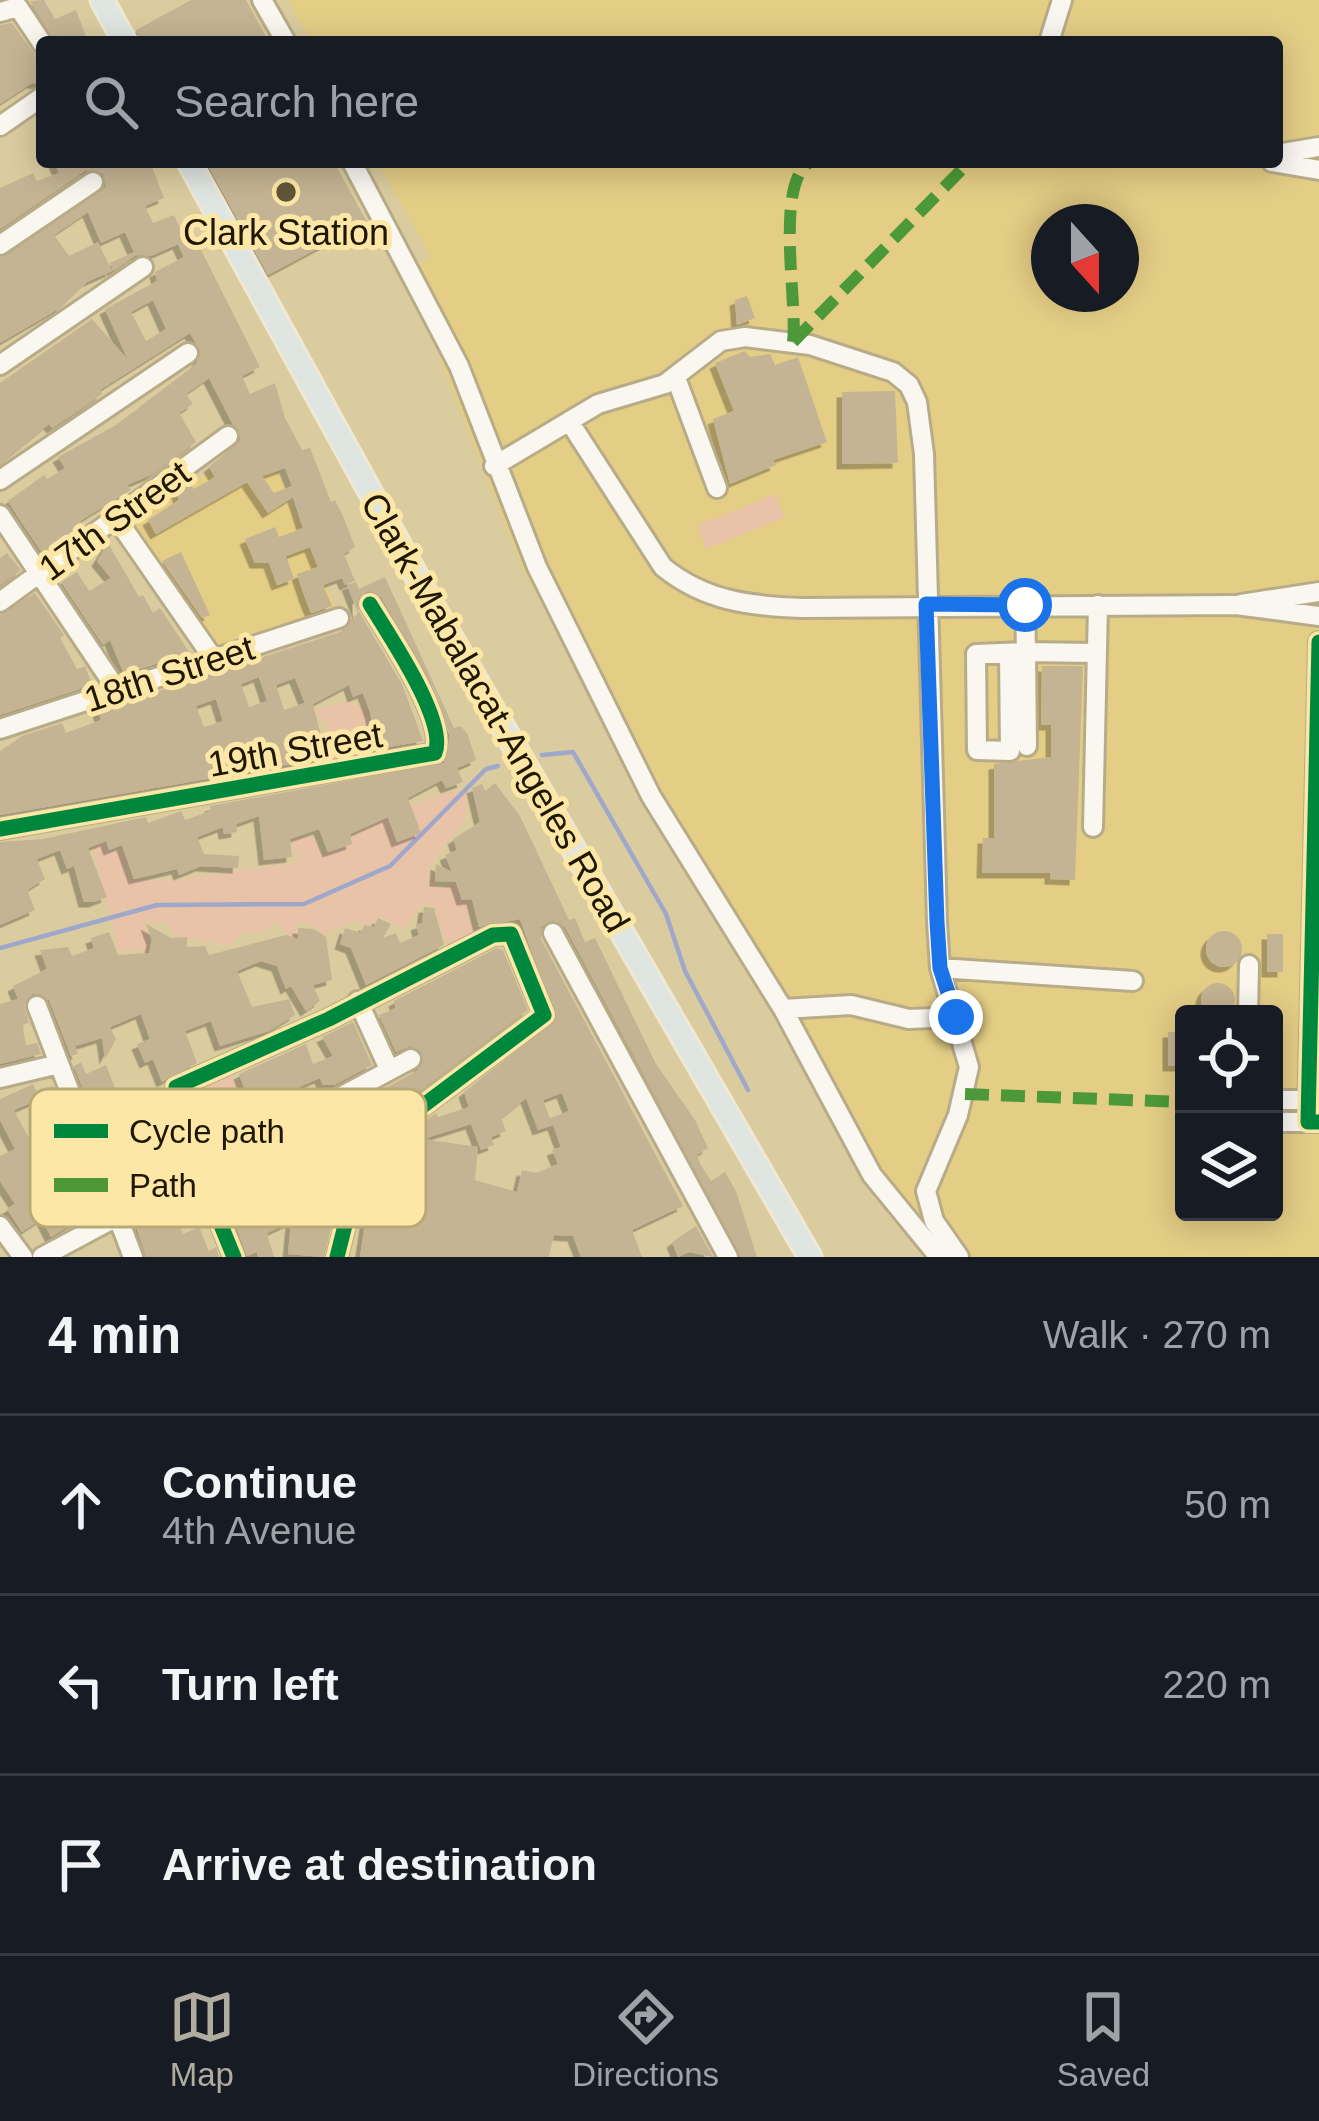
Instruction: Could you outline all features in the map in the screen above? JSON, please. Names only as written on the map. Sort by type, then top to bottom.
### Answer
[{"type":"main road","points":[[103,0],[122,36]]},
{"type":"main road","name":"Clark-Mabalacat-Angeles Road","points":[[193,168],[457,648],[810,1257]]},
{"type":"street","points":[[262,0],[283,36]]},
{"type":"street","points":[[1050,36],[1062,0]]},
{"type":"street","points":[[0,12],[18,7],[37,36]]},
{"type":"street","points":[[0,126],[36,101]]},
{"type":"street","points":[[1283,153],[1319,147]]},
{"type":"street","points":[[1283,164],[1319,170]]},
{"type":"street","points":[[355,168],[459,366],[494,466],[568,634],[651,796],[783,1009],[872,1175],[939,1257]]},
{"type":"street","points":[[0,245],[93,182]]},
{"type":"street","points":[[0,365],[143,267]]},
{"type":"street","points":[[494,466],[614,398],[676,378],[709,347],[745,337],[810,345],[876,364],[902,378],[917,402],[922,432],[940,968],[968,1054],[968,1082],[932,1168],[926,1200],[940,1233],[959,1257]]},
{"type":"street","points":[[0,480],[188,352]]},
{"type":"street","points":[[676,378],[717,488]]},
{"type":"street","points":[[568,421],[644,544],[684,584],[732,602],[760,606],[1236,605],[1319,616]]},
{"type":"street","name":"17th Street","points":[[0,602],[228,436]]},
{"type":"street","points":[[0,515],[117,690]]},
{"type":"street","points":[[116,518],[212,658]]},
{"type":"street","points":[[1236,605],[1319,592]]},
{"type":"street","name":"19th Street","points":[[0,829],[435,753],[439,736],[424,700],[370,604]]},
{"type":"street","points":[[1025,605],[1017,653],[1009,683],[1010,751],[977,750],[976,654],[1017,653],[1096,653]]},
{"type":"street","points":[[1093,827],[1098,605]]},
{"type":"street","name":"18th Street","points":[[0,729],[339,618]]},
{"type":"street","points":[[1283,1122],[1314,1122],[1319,642]]},
{"type":"street","points":[[1017,653],[1027,746]]},
{"type":"street","points":[[976,682],[1009,683]]},
{"type":"street","points":[[976,717],[1010,716]]},
{"type":"street","points":[[176,1089],[185,1080],[503,931],[511,934],[544,1011],[495,1056],[426,1102]]},
{"type":"street","points":[[553,933],[728,1257]]},
{"type":"street","points":[[1248,1005],[1249,964]]},
{"type":"street","points":[[940,968],[1133,981]]},
{"type":"street","points":[[358,1001],[388,1067]]},
{"type":"street","points":[[783,1009],[851,1005],[909,1019],[956,1017]]},
{"type":"street","points":[[37,1006],[69,1089]]},
{"type":"street","points":[[349,1089],[411,1059]]},
{"type":"street","points":[[0,1078],[59,1064]]},
{"type":"street","points":[[1283,1100],[1314,1100]]},
{"type":"street","points":[[903,1216],[926,1200]]},
{"type":"street","points":[[0,1226],[23,1257]]},
{"type":"street","points":[[42,1257],[97,1227]]},
{"type":"street","points":[[123,1227],[133,1257]]},
{"type":"street","points":[[221,1227],[233,1257]]},
{"type":"street","points":[[338,1257],[345,1227]]},
{"type":"shaded area","points":[[288,0],[1319,0],[1319,1257],[933,1257],[866,1177],[523,570],[405,272],[431,257],[381,168],[1283,168],[1283,36],[309,36]]},
{"type":"shaded area","points":[[265,441],[339,614],[205,656],[121,523]]},
{"type":"shaded area","points":[[775,494],[785,517],[706,549],[697,526]]},
{"type":"shaded area","points":[[346,701],[360,705],[373,723],[372,731],[357,728],[360,762],[333,770],[328,726],[314,710]]},
{"type":"shaded area","points":[[467,789],[466,817],[428,869],[438,889],[456,884],[459,900],[470,902],[470,924],[488,933],[450,954],[435,906],[422,903],[404,929],[378,916],[373,925],[354,921],[324,935],[310,923],[297,923],[295,950],[284,944],[288,934],[274,920],[267,932],[242,932],[231,946],[173,935],[167,923],[145,921],[150,951],[118,950],[92,842],[126,855],[128,879],[176,880],[297,862],[292,837],[315,838],[322,854],[410,806]]},
{"type":"shaded area","points":[[232,1074],[238,1089],[190,1089]]},
{"type":"building","points":[[44,0],[55,19],[76,10],[86,36],[51,36],[30,1]]},
{"type":"building","points":[[191,0],[246,0],[266,36],[138,36],[136,30]]},
{"type":"building","points":[[12,23],[36,53],[36,83],[0,104],[0,25]]},
{"type":"building","points":[[57,168],[152,168],[164,198],[145,206],[153,223],[174,215],[183,235],[192,232],[260,367],[242,376],[250,394],[275,383],[285,418],[302,450],[310,448],[331,502],[335,500],[343,516],[355,547],[344,554],[355,581],[345,585],[342,578],[323,585],[332,606],[311,613],[305,598],[297,574],[318,567],[310,547],[286,556],[294,579],[277,585],[269,563],[255,563],[245,539],[275,527],[279,537],[303,528],[293,497],[268,513],[247,482],[156,534],[148,520],[179,500],[176,490],[188,482],[194,489],[215,477],[209,467],[241,440],[209,378],[186,394],[193,404],[179,413],[196,442],[151,475],[127,485],[131,490],[80,521],[83,525],[43,554],[8,501],[44,475],[47,479],[65,468],[58,457],[116,425],[196,364],[201,353],[190,333],[100,390],[102,394],[52,428],[49,424],[0,464],[0,383],[92,319],[128,360],[105,309],[157,281],[155,272],[184,257],[178,244],[151,256],[136,255],[113,271],[110,263],[134,252],[125,232],[101,243],[88,212],[54,235],[69,256],[98,242],[112,271],[87,282],[60,308],[0,343],[0,258],[106,187],[103,174],[86,170],[0,229],[0,188],[33,173],[37,181],[59,173]],"holes":[[[153,300],[166,329],[146,341],[131,312]],[[285,468],[292,486],[274,493],[262,476]]]},
{"type":"building","name":"Clark Station","points":[[209,168],[337,168],[367,222],[268,275]]},
{"type":"building","points":[[747,296],[755,318],[737,325],[735,300]]},
{"type":"building","points":[[745,351],[750,357],[770,354],[775,365],[798,357],[827,442],[773,460],[776,465],[730,484],[713,419],[734,411],[715,363]]},
{"type":"building","points":[[895,391],[898,463],[842,464],[842,392]]},
{"type":"building","points":[[108,543],[139,597],[143,595],[153,613],[160,608],[190,653],[124,674],[110,640],[103,645],[61,582],[77,572],[89,591],[111,578],[97,561]]},
{"type":"building","points":[[181,552],[210,615],[202,618],[162,561]]},
{"type":"building","points":[[7,553],[21,570],[0,585],[0,558]]},
{"type":"building","points":[[385,577],[454,728],[461,726],[468,735],[476,760],[457,768],[463,782],[446,788],[442,780],[408,798],[421,833],[397,842],[388,817],[350,834],[352,844],[328,852],[319,829],[290,839],[292,857],[264,860],[259,816],[236,824],[237,832],[224,834],[223,827],[197,837],[204,854],[239,856],[238,868],[201,866],[179,875],[177,869],[134,879],[122,845],[109,850],[106,841],[88,848],[107,897],[94,902],[84,902],[74,866],[67,869],[60,850],[37,859],[45,879],[27,890],[35,910],[0,925],[0,842],[43,839],[146,817],[148,823],[181,811],[185,820],[211,811],[210,806],[444,763],[450,737],[437,695],[381,597],[368,591],[358,599],[358,610],[402,684],[423,741],[366,751],[359,731],[373,726],[370,712],[363,693],[353,697],[349,685],[313,704],[327,758],[0,815],[0,751],[22,736],[62,723],[66,733],[101,720],[98,711],[343,631],[358,613],[347,585],[356,582],[359,589]],"holes":[[[259,677],[267,701],[249,707],[241,684]],[[295,678],[305,703],[284,710],[276,685]],[[216,699],[223,721],[204,727],[196,706]]]},
{"type":"building","points":[[35,593],[64,635],[60,638],[77,669],[85,666],[92,685],[0,715],[0,615]]},
{"type":"building","points":[[1042,666],[1083,666],[1075,880],[1050,879],[1050,873],[982,873],[983,838],[994,838],[994,764],[1051,757],[1051,725],[1041,725]]},
{"type":"building","points":[[495,783],[520,816],[569,920],[575,918],[585,942],[595,938],[656,1064],[695,1120],[708,1148],[697,1155],[700,1164],[711,1181],[725,1172],[736,1191],[757,1257],[741,1257],[565,927],[552,920],[541,927],[541,939],[683,1206],[632,1230],[642,1257],[581,1257],[573,1236],[554,1235],[549,1257],[360,1257],[364,1227],[426,1227],[426,1139],[478,1147],[475,1180],[517,1192],[522,1170],[536,1173],[558,1164],[552,1150],[561,1147],[553,1125],[538,1130],[526,1098],[501,1118],[506,1131],[491,1137],[494,1145],[481,1150],[471,1124],[426,1138],[426,1120],[436,1113],[438,1117],[469,1107],[464,1092],[556,1020],[520,919],[479,927],[472,899],[462,900],[456,882],[435,881],[436,864],[452,872],[445,855],[457,850],[453,839],[480,822],[472,788],[482,784],[485,791]],"holes":[[[562,1093],[569,1111],[550,1118],[543,1100]]]},
{"type":"building","points":[[424,907],[434,908],[444,945],[366,985],[351,948],[340,944],[345,928],[361,933],[364,925],[374,927],[378,918],[391,924],[383,938],[396,933],[400,943],[419,935],[416,925],[422,923]]},
{"type":"building","points":[[146,924],[171,938],[187,937],[187,947],[205,946],[209,955],[286,935],[298,939],[298,928],[314,929],[326,937],[332,980],[313,985],[320,1001],[306,1011],[291,986],[286,989],[277,966],[261,961],[237,971],[252,1007],[289,999],[295,1015],[269,1031],[220,1046],[211,1021],[185,1031],[197,1063],[162,1082],[153,1059],[145,1063],[137,1044],[150,1039],[141,1014],[110,1027],[116,1039],[105,1059],[102,1038],[75,1046],[78,1054],[71,1056],[49,1000],[33,993],[24,1005],[29,1023],[22,1025],[26,1045],[37,1043],[41,1054],[0,1064],[0,1004],[18,999],[13,986],[47,969],[40,950],[68,947],[72,956],[94,948],[91,938],[109,932],[118,955],[149,953],[152,940]]},
{"type":"building","points":[[1224,931],[1237,936],[1242,949],[1237,962],[1224,967],[1211,962],[1206,949],[1211,936]]},
{"type":"building","points":[[1267,934],[1283,934],[1283,972],[1267,972]]},
{"type":"building","points":[[497,948],[503,950],[528,1010],[423,1089],[384,1089],[418,1070],[422,1052],[410,1046],[396,1052],[379,1015],[396,1008],[394,1001]]},
{"type":"building","points":[[1211,984],[1225,984],[1234,993],[1234,1005],[1202,1005],[1202,993]]},
{"type":"building","points":[[353,1022],[372,1065],[334,1085],[323,1085],[320,1078],[297,1089],[245,1089],[239,1074],[306,1044],[313,1064],[333,1056],[322,1037]]},
{"type":"building","points":[[1168,1032],[1175,1032],[1175,1066],[1168,1066]]},
{"type":"building","points":[[81,1062],[86,1074],[106,1065],[115,1089],[83,1089],[74,1066]]},
{"type":"building","points":[[33,1084],[35,1089],[30,1089],[30,1103],[14,1110],[30,1140],[30,1227],[22,1232],[7,1209],[15,1204],[0,1181],[0,1156],[15,1149],[0,1120],[0,1099]]},
{"type":"building","points":[[696,1226],[713,1257],[689,1252],[678,1257],[672,1242]]},
{"type":"building","points":[[46,1227],[67,1227],[51,1237]]},
{"type":"building","points":[[136,1227],[180,1227],[183,1234],[199,1227],[209,1251],[216,1247],[219,1257],[146,1257]]},
{"type":"building","points":[[236,1227],[280,1227],[267,1233],[274,1257],[258,1257],[257,1252],[247,1256]]},
{"type":"building","points":[[291,1227],[331,1227],[324,1257],[288,1254]]},
{"type":"waterway","points":[[542,755],[573,752],[666,914],[685,971],[748,1090]]},
{"type":"waterway","points":[[0,948],[157,905],[304,904],[390,866],[486,769],[498,766]]},
{"type":"marked path","points":[[793,342],[790,218],[793,194],[804,168]]},
{"type":"marked path","points":[[793,342],[963,168]]},
{"type":"marked path","points":[[965,1094],[1175,1102]]},
{"type":"cycle path","points":[[0,829],[435,753],[437,739],[425,700],[370,604]]},
{"type":"cycle path","points":[[1319,642],[1308,1122],[1319,1122]]},
{"type":"cycle path","points":[[176,1089],[329,1019],[493,935],[511,934],[544,1015],[426,1104]]},
{"type":"cycle path","points":[[222,1227],[234,1257]]},
{"type":"cycle path","points":[[337,1257],[345,1227]]},
{"type":"place","name":"Clark Station","points":[[286,192]]},
{"type":"route","points":[[956,1017],[940,968],[926,604],[1025,605]]}]
